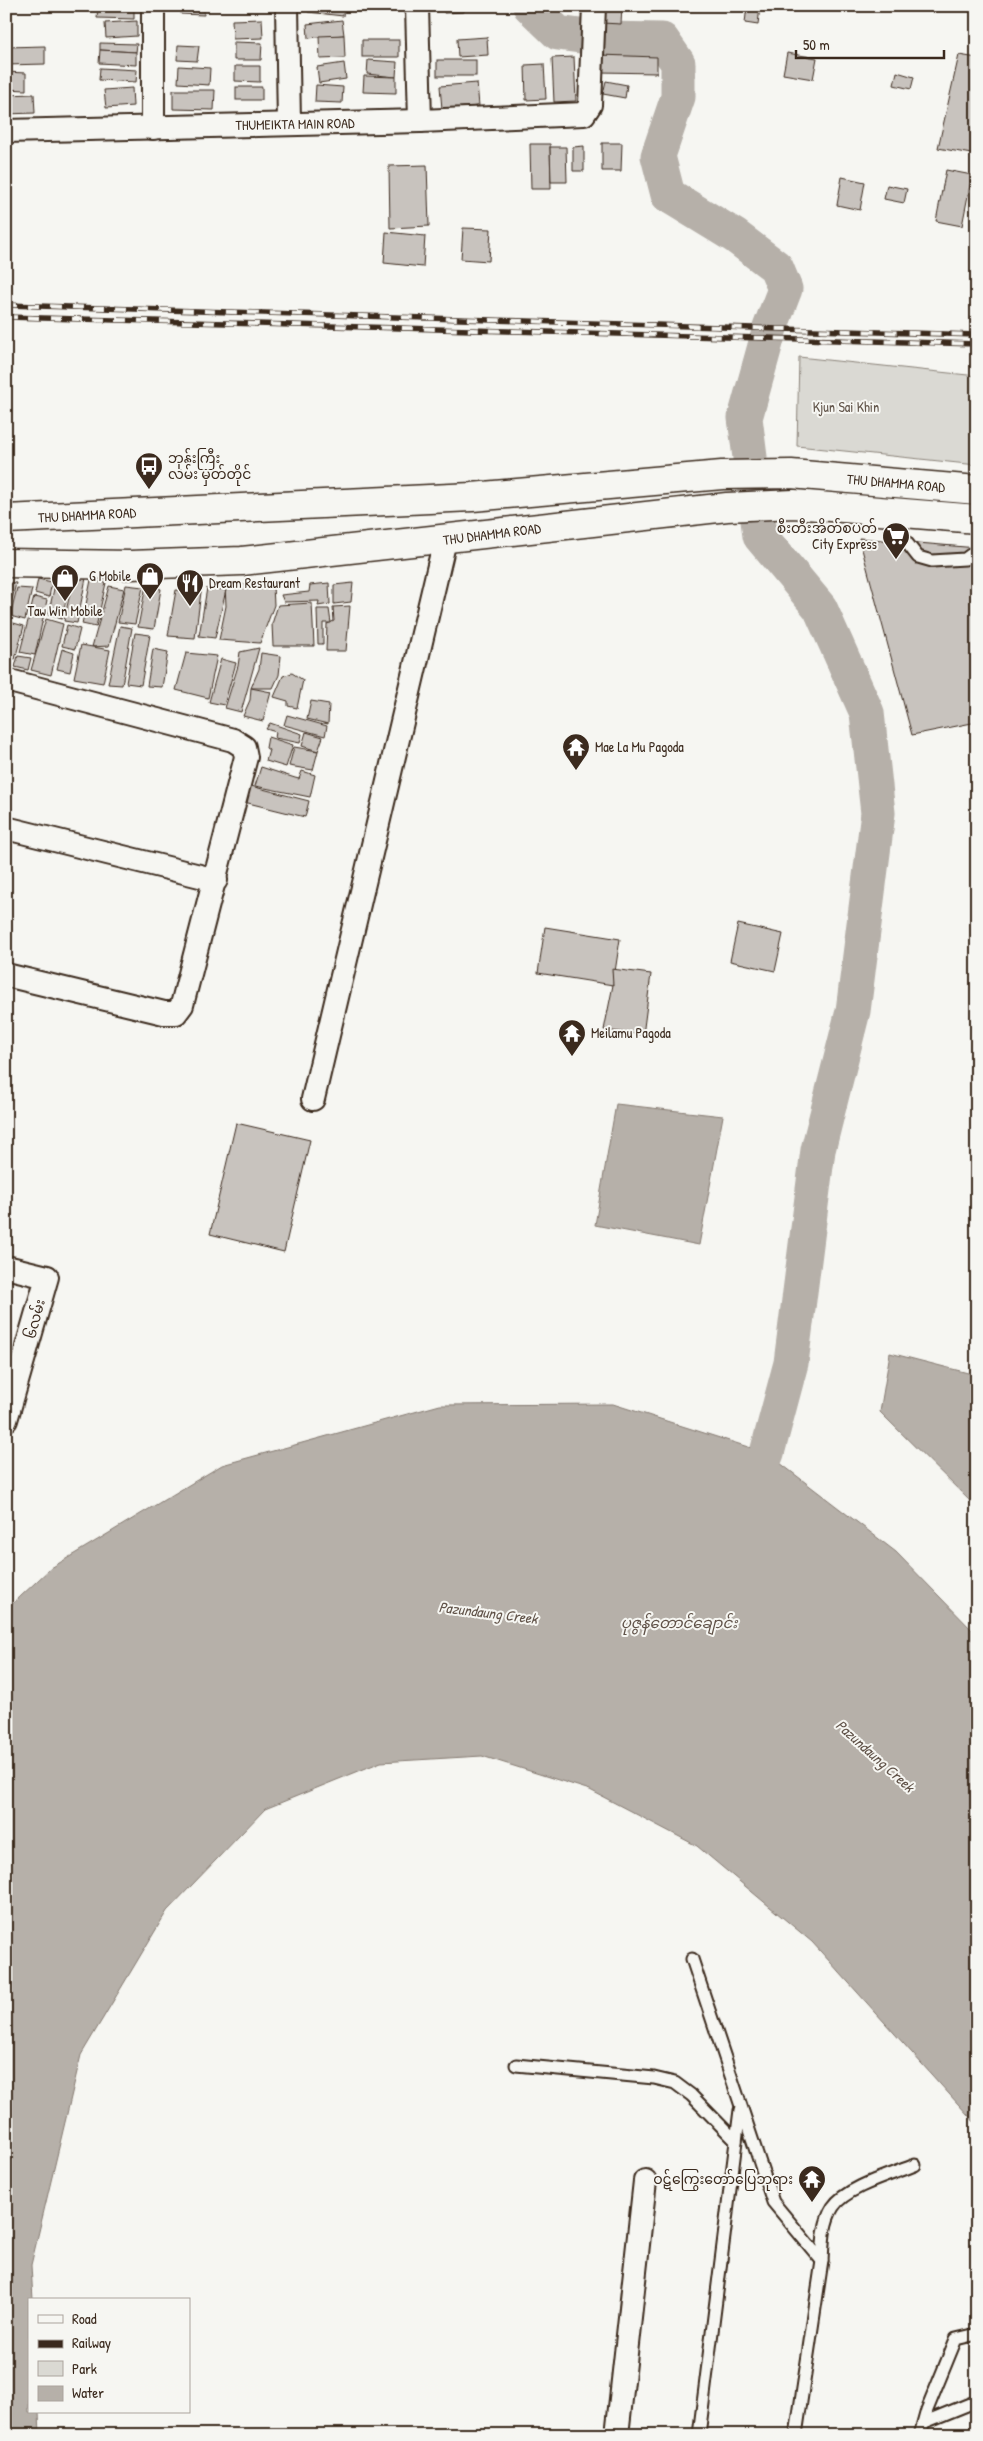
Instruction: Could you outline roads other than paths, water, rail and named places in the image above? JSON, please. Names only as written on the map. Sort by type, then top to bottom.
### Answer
[{"type":"main road","name":"THU DHAMMA ROAD","points":[[6,519],[472,497],[722,475],[792,474],[977,490]]},
{"type":"main road","points":[[869,481],[874,510]]},
{"type":"main road","name":"THU DHAMMA ROAD","points":[[6,563],[130,565],[242,561],[727,508],[794,504],[977,519]]},
{"type":"street","points":[[153,6],[153,128]]},
{"type":"street","points":[[288,6],[289,123]]},
{"type":"street","points":[[417,6],[420,121]]},
{"type":"street","name":"THUMEIKTA MAIN ROAD","points":[[6,132],[420,121],[584,114],[590,105],[594,14]]},
{"type":"street","points":[[313,1098],[445,540]]},
{"type":"street","points":[[6,680],[233,740],[244,747],[246,757],[216,880],[182,1005],[176,1013],[164,1013],[6,975]]},
{"type":"street","points":[[6,828],[216,880]]},
{"type":"street","name":"၆လမ်း","points":[[6,1267],[47,1277],[7,1415]]},
{"type":"street","points":[[617,2435],[645,2181]]},
{"type":"lane","points":[[874,510],[918,558],[932,561],[965,559],[977,550]]},
{"type":"lane","points":[[692,1959],[773,2202],[822,2261]]},
{"type":"lane","points":[[516,2065],[654,2078],[676,2083],[736,2141]]},
{"type":"lane","points":[[699,2435],[741,2105]]},
{"type":"lane","points":[[796,2435],[822,2261],[823,2235],[832,2208],[846,2194],[915,2165]]},
{"type":"lane","points":[[920,2435],[927,2410],[956,2339],[977,2334]]},
{"type":"lane","points":[[925,2422],[977,2401]]},
{"type":"water","points":[[616,1104],[723,1116],[699,1245],[595,1225]]},
{"type":"water","points":[[890,1353],[972,1374],[977,1380],[977,1508],[880,1412]]},
{"type":"water","name":"ပုဇွန်တောင်ချောင်း","points":[[613,1404],[767,1453],[896,1552],[977,1635],[977,2125],[812,1942],[697,1846],[590,1790],[482,1756],[381,1762],[265,1809],[167,1911],[81,2055],[31,2265],[33,2298],[28,2298],[28,2414],[39,2414],[40,2435],[6,2435],[6,1610],[51,1568],[222,1465],[440,1405]]},
{"type":"waterway","points":[[530,6],[558,33],[602,39],[662,40],[678,63],[678,97],[658,156],[668,195],[735,236],[776,267],[785,289],[770,328],[745,418],[760,536],[820,608],[867,713],[878,813],[853,1011],[818,1150],[791,1363],[767,1453],[749,1498]]},
{"type":"railway","points":[[6,305],[977,335]]},
{"type":"railway","points":[[6,317],[977,344]]},
{"type":"place","name":"ဘုန်းကြီး လမ်း မှတ်တိုင်","points":[[149,490]]},
{"type":"place","name":"စီးတီးအိတ်စပတ် City Express","points":[[896,560]]},
{"type":"place","name":"G Mobile","points":[[150,600]]},
{"type":"place","name":"Taw Win Mobile","points":[[65,602]]},
{"type":"place","name":"Dream Restaurant","points":[[190,607]]},
{"type":"place","name":"Mae La Mu Pagoda","points":[[576,771]]},
{"type":"place","name":"Meilamu Pagoda","points":[[572,1057]]},
{"type":"place","name":"ဝဋ်ကြွေးတော်ပြေဘုရား","points":[[812,2203]]},
{"type":"park label","name":"Kjun Sai Khin","points":[[846,407]]},
{"type":"water label","name":"Pazundaung Creek","points":[[488,1613]]},
{"type":"water label","name":"Pazundaung Creek","points":[[875,1756]]}]
